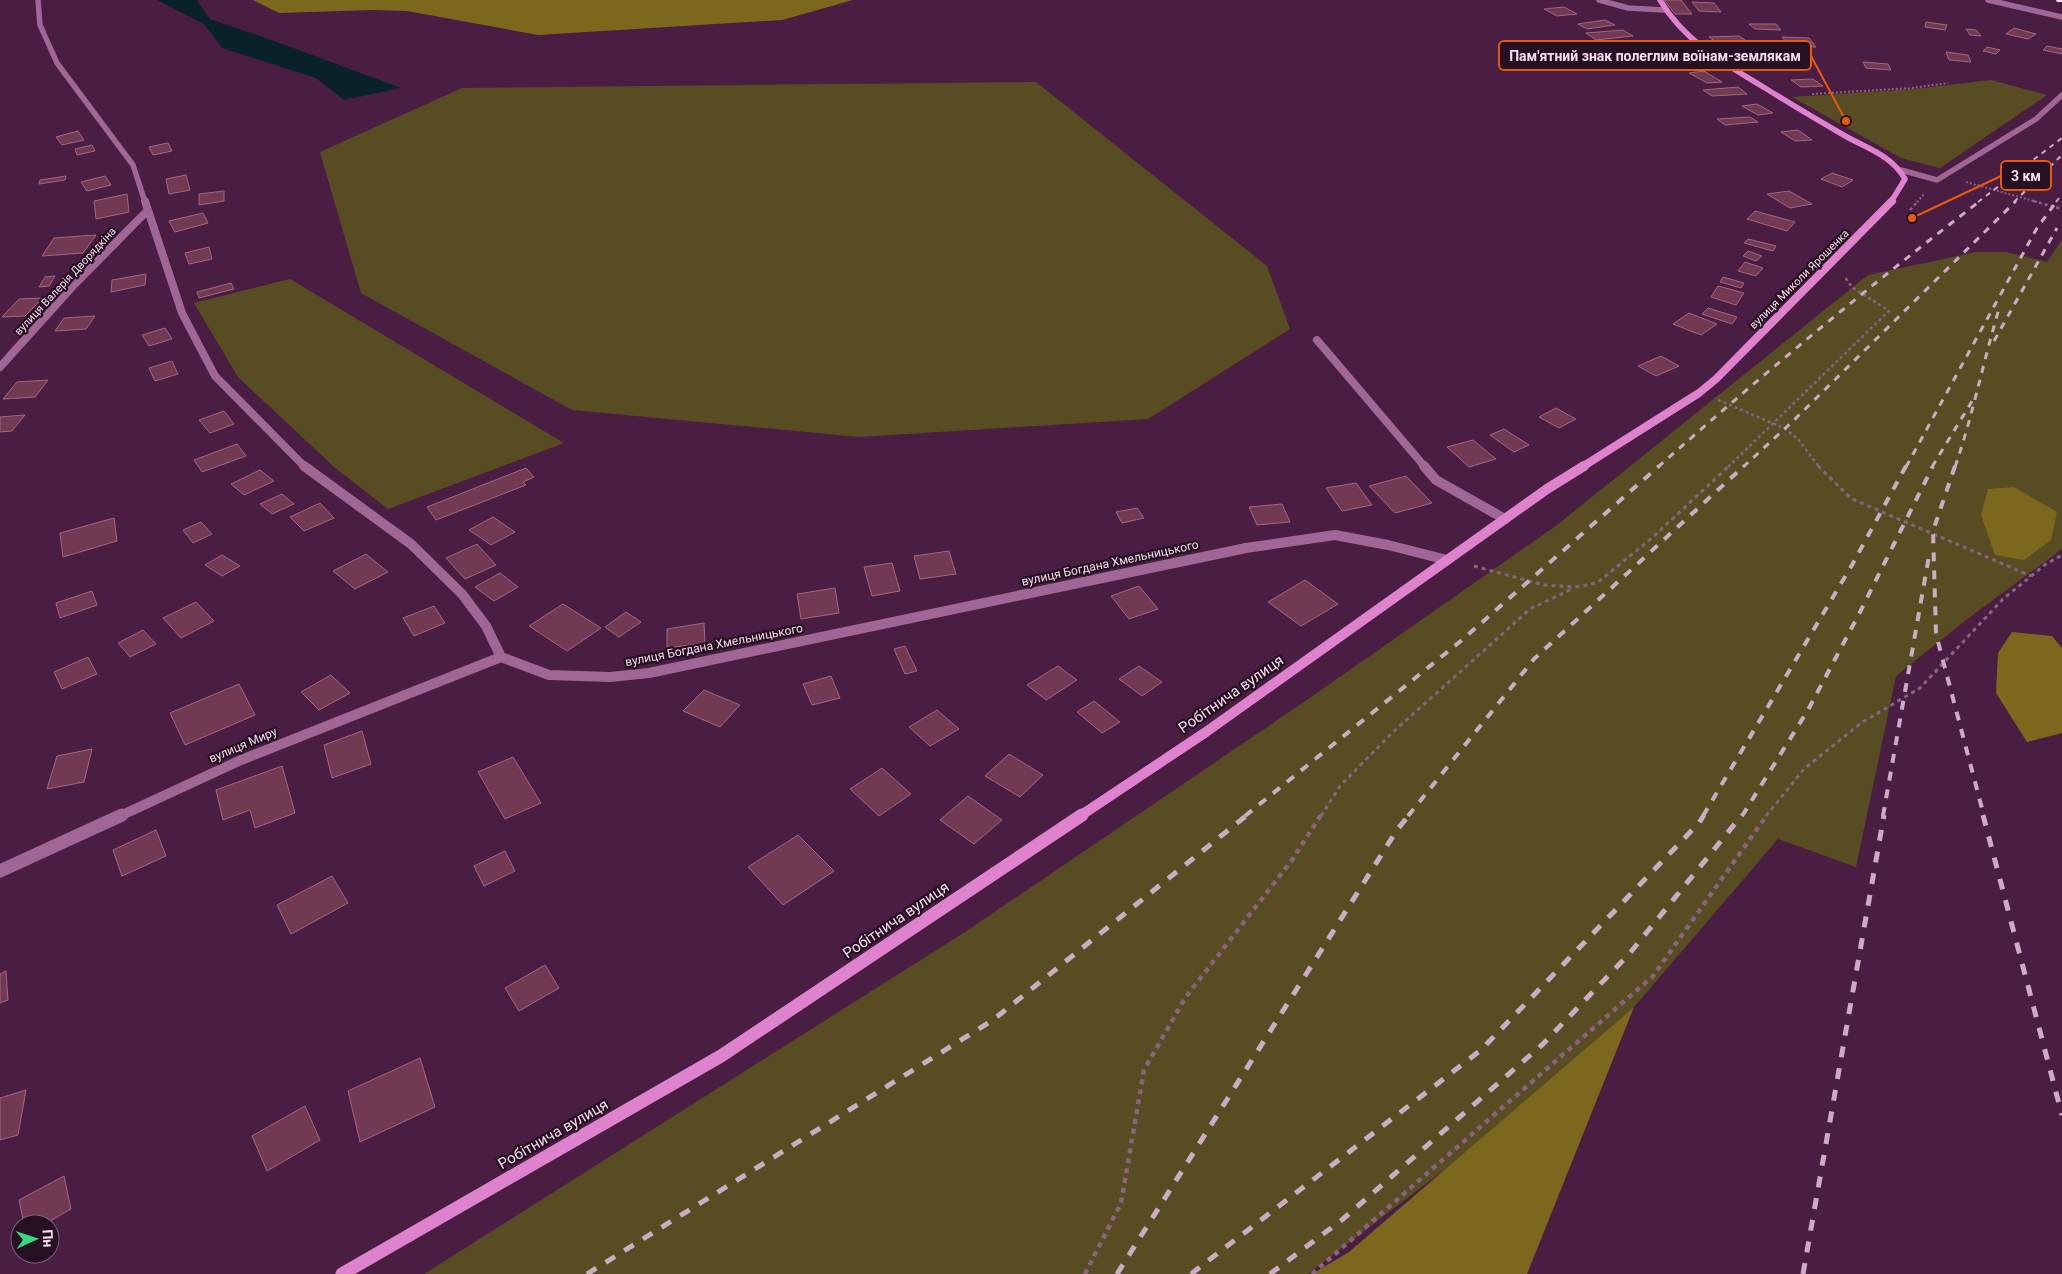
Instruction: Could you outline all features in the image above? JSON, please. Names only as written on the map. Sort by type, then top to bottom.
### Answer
[{"type":"street","points":[[38,0],[40,25],[57,63],[132,165],[182,313],[215,376],[310,472],[411,544],[424,556],[462,594],[486,626],[501,656]]},
{"type":"street","points":[[1599,0],[1628,8],[1664,10]]},
{"type":"street","points":[[1660,0],[1664,10],[1707,51],[1778,97],[1882,156],[1901,170],[1937,180],[2036,119],[2062,95]]},
{"type":"street","points":[[1988,0],[2062,17]]},
{"type":"street","name":"вулиця Миколи Ярошенка","points":[[1447,560],[1547,489],[1699,393],[1716,379],[1895,198],[1905,179],[1901,170]]},
{"type":"street","name":"вулиця Валерія Дворядкіна","points":[[0,367],[72,287],[147,211]]},
{"type":"street","points":[[1317,340],[1436,480],[1505,519]]},
{"type":"street","name":"вулиця Богдана Хмельницького","points":[[501,656],[549,675],[610,677],[649,673],[1246,548],[1335,535],[1388,545],[1447,560]]},
{"type":"street","name":"Робітнича вулиця","points":[[342,1274],[721,1056],[1206,732],[1447,560]]},
{"type":"street","name":"вулиця Миру","points":[[0,871],[241,760],[501,656]]},
{"type":"path","points":[[1778,97],[1912,88],[1948,83]]},
{"type":"path","points":[[1905,214],[1937,180]]},
{"type":"path","points":[[1982,186],[2062,208]]},
{"type":"path","points":[[1447,560],[1501,572],[1544,585],[1576,587],[1597,583],[1604,578],[1653,537],[1774,424],[1888,311],[1852,287],[1843,278],[1847,272]]},
{"type":"path","points":[[1718,400],[1784,428],[1798,439],[1822,471],[1852,499],[1881,514],[2031,576]]},
{"type":"path","points":[[1312,1274],[1653,976],[1773,806],[1804,769],[1861,723],[1920,688],[2003,599],[2046,564],[2062,555]]},
{"type":"path","points":[[1085,1274],[1120,1203],[1144,1070],[1185,998],[1292,860],[1340,786],[1392,732],[1530,609],[1576,587]]},
{"type":"shaded area","points":[[157,0],[197,0],[210,19],[401,88],[344,100],[316,78],[222,48],[204,24]]},
{"type":"shaded area","points":[[253,0],[853,0],[782,20],[538,35],[407,11],[372,10],[279,13]]},
{"type":"shaded area","points":[[1991,80],[2047,95],[1940,168],[1901,158],[1792,97],[1914,89]]},
{"type":"shaded area","points":[[1036,82],[1267,266],[1290,329],[1148,419],[859,437],[572,410],[361,293],[320,152],[462,88]]},
{"type":"shaded area","points":[[2062,240],[2062,549],[1966,620],[1896,676],[1856,867],[1778,839],[1634,1007],[1453,1163],[1308,1274],[424,1274],[965,932],[1304,702],[1557,525],[1868,275],[1976,252],[2006,252],[2047,262]]},
{"type":"shaded area","points":[[290,279],[564,443],[388,509],[334,467],[238,377],[194,303]]},
{"type":"shaded area","points":[[2014,487],[2057,512],[2051,540],[2024,560],[1995,555],[1981,515],[1988,489]]},
{"type":"shaded area","points":[[2012,632],[2052,636],[2062,648],[2062,733],[2027,742],[1996,693],[1998,653]]},
{"type":"shaded area","points":[[1634,1007],[1527,1274],[1312,1274],[1349,1252]]},
{"type":"building","points":[[1664,0],[1681,0],[1692,14],[1675,14]]},
{"type":"building","points":[[1692,2],[1714,3],[1721,12],[1699,11]]},
{"type":"building","points":[[1564,7],[1577,14],[1557,16],[1544,9]]},
{"type":"building","points":[[1605,20],[1615,25],[1587,29],[1578,24]]},
{"type":"building","points":[[1926,22],[1947,25],[1945,30],[1925,27]]},
{"type":"building","points":[[1749,24],[1776,24],[1781,30],[1755,29]]},
{"type":"building","points":[[2014,28],[2036,34],[2028,39],[2006,34]]},
{"type":"building","points":[[1966,29],[1976,30],[1981,36],[1970,35]]},
{"type":"building","points":[[1623,30],[1633,36],[1596,40],[1586,33]]},
{"type":"building","points":[[1739,36],[1748,42],[1717,43],[1709,37]]},
{"type":"building","points":[[1782,37],[1809,38],[1816,47],[1789,46]]},
{"type":"building","points":[[2047,46],[2062,49],[2062,54],[2043,50]]},
{"type":"building","points":[[1987,47],[2000,50],[1996,54],[1983,51]]},
{"type":"building","points":[[1946,52],[1968,55],[1971,62],[1949,60]]},
{"type":"building","points":[[1863,62],[1888,64],[1891,70],[1866,68]]},
{"type":"building","points":[[1704,71],[1722,82],[1707,83],[1689,73]]},
{"type":"building","points":[[1813,79],[1823,86],[1801,87],[1791,80]]},
{"type":"building","points":[[1738,87],[1747,94],[1712,96],[1703,90]]},
{"type":"building","points":[[1757,104],[1773,113],[1758,115],[1742,106]]},
{"type":"building","points":[[1750,117],[1758,122],[1725,125],[1717,119]]},
{"type":"building","points":[[1798,130],[1812,140],[1795,141],[1781,132]]},
{"type":"building","points":[[78,131],[84,140],[62,145],[56,137]]},
{"type":"building","points":[[168,143],[172,151],[153,155],[149,147]]},
{"type":"building","points":[[92,145],[95,151],[77,155],[75,149]]},
{"type":"building","points":[[1832,173],[1853,180],[1842,187],[1821,179]]},
{"type":"building","points":[[186,175],[190,190],[169,194],[166,179]]},
{"type":"building","points":[[66,176],[65,180],[39,184],[40,180]]},
{"type":"building","points":[[105,176],[111,185],[87,191],[81,182]]},
{"type":"building","points":[[224,191],[224,201],[199,205],[199,194]]},
{"type":"building","points":[[1789,191],[1812,204],[1790,208],[1767,194]]},
{"type":"building","points":[[127,194],[129,212],[96,219],[94,201]]},
{"type":"building","points":[[1755,211],[1795,222],[1787,231],[1747,219]]},
{"type":"building","points":[[203,213],[208,223],[175,232],[169,221]]},
{"type":"building","points":[[96,235],[83,253],[42,256],[54,238]]},
{"type":"building","points":[[1748,239],[1776,246],[1773,251],[1744,243]]},
{"type":"building","points":[[209,247],[212,259],[189,264],[185,253]]},
{"type":"building","points":[[1748,251],[1762,256],[1756,261],[1743,256]]},
{"type":"building","points":[[1745,262],[1763,268],[1756,276],[1738,271]]},
{"type":"building","points":[[146,274],[145,285],[111,292],[112,280]]},
{"type":"building","points":[[55,276],[49,286],[39,287],[45,277]]},
{"type":"building","points":[[1723,277],[1744,283],[1741,288],[1720,282]]},
{"type":"building","points":[[231,283],[234,289],[199,298],[197,292]]},
{"type":"building","points":[[1718,286],[1744,293],[1736,305],[1711,297]]},
{"type":"building","points":[[43,298],[25,316],[2,317],[19,299]]},
{"type":"building","points":[[1708,308],[1737,317],[1732,324],[1702,314]]},
{"type":"building","points":[[1689,313],[1717,324],[1701,335],[1673,324]]},
{"type":"building","points":[[95,316],[86,329],[55,331],[64,318]]},
{"type":"building","points":[[165,328],[172,339],[149,346],[142,335]]},
{"type":"building","points":[[1661,356],[1679,366],[1656,376],[1638,366]]},
{"type":"building","points":[[172,361],[178,374],[155,381],[149,368]]},
{"type":"building","points":[[48,380],[35,397],[3,399],[17,382]]},
{"type":"building","points":[[1556,408],[1576,419],[1559,428],[1539,417]]},
{"type":"building","points":[[224,411],[234,424],[210,433],[199,420]]},
{"type":"building","points":[[25,415],[12,431],[0,432],[0,417]]},
{"type":"building","points":[[1504,429],[1529,445],[1514,452],[1490,435]]},
{"type":"building","points":[[1473,440],[1496,459],[1469,467],[1447,447]]},
{"type":"building","points":[[237,444],[246,456],[202,472],[194,460]]},
{"type":"building","points":[[526,468],[534,477],[523,482],[526,485],[436,520],[427,507]]},
{"type":"building","points":[[260,470],[274,481],[244,495],[231,484]]},
{"type":"building","points":[[1406,476],[1432,503],[1395,513],[1369,486]]},
{"type":"building","points":[[1356,483],[1372,505],[1342,511],[1326,488]]},
{"type":"building","points":[[282,494],[294,504],[272,514],[260,504]]},
{"type":"building","points":[[320,503],[334,518],[304,531],[290,517]]},
{"type":"building","points":[[1282,504],[1290,522],[1257,525],[1249,507]]},
{"type":"building","points":[[1137,508],[1144,518],[1122,523],[1116,512]]},
{"type":"building","points":[[493,517],[515,532],[491,545],[469,530]]},
{"type":"building","points":[[114,518],[117,541],[63,557],[60,533]]},
{"type":"building","points":[[201,522],[212,534],[193,543],[183,530]]},
{"type":"building","points":[[477,544],[496,565],[465,579],[446,558]]},
{"type":"building","points":[[949,551],[956,574],[920,579],[914,556]]},
{"type":"building","points":[[366,554],[388,572],[355,589],[333,571]]},
{"type":"building","points":[[222,555],[240,566],[222,576],[205,565]]},
{"type":"building","points":[[892,563],[900,591],[872,596],[864,567]]},
{"type":"building","points":[[500,573],[518,587],[494,601],[475,587]]},
{"type":"building","points":[[1305,580],[1338,604],[1301,626],[1268,602]]},
{"type":"building","points":[[1139,586],[1158,609],[1129,619],[1111,596]]},
{"type":"building","points":[[835,588],[839,613],[801,619],[797,594]]},
{"type":"building","points":[[92,591],[97,605],[60,618],[56,603]]},
{"type":"building","points":[[196,602],[214,621],[181,638],[163,618]]},
{"type":"building","points":[[563,604],[601,628],[567,651],[529,626]]},
{"type":"building","points":[[434,606],[445,623],[414,636],[403,618]]},
{"type":"building","points":[[626,612],[641,622],[619,637],[605,627]]},
{"type":"building","points":[[704,623],[705,643],[667,648],[667,629]]},
{"type":"building","points":[[143,630],[156,644],[130,657],[118,643]]},
{"type":"building","points":[[905,646],[917,671],[905,674],[894,649]]},
{"type":"building","points":[[88,657],[97,674],[62,689],[54,672]]},
{"type":"building","points":[[1058,666],[1077,680],[1046,700],[1027,685]]},
{"type":"building","points":[[1139,666],[1162,682],[1142,696],[1119,679]]},
{"type":"building","points":[[331,675],[350,693],[319,710],[301,692]]},
{"type":"building","points":[[831,676],[840,698],[812,705],[803,684]]},
{"type":"building","points":[[239,684],[255,715],[185,745],[170,713]]},
{"type":"building","points":[[704,690],[740,705],[720,727],[683,711]]},
{"type":"building","points":[[1094,701],[1120,722],[1102,733],[1077,712]]},
{"type":"building","points":[[937,710],[959,729],[930,746],[909,727]]},
{"type":"building","points":[[362,731],[371,764],[332,778],[324,745]]},
{"type":"building","points":[[92,749],[84,782],[47,789],[57,756]]},
{"type":"building","points":[[1009,754],[1043,775],[1020,797],[985,776]]},
{"type":"building","points":[[513,757],[541,803],[505,819],[478,772]]},
{"type":"building","points":[[282,766],[295,813],[255,828],[250,810],[223,820],[216,790]]},
{"type":"building","points":[[882,768],[911,794],[879,816],[850,789]]},
{"type":"building","points":[[968,796],[1002,820],[974,844],[940,820]]},
{"type":"building","points":[[156,830],[166,856],[122,876],[113,850]]},
{"type":"building","points":[[798,835],[834,871],[783,905],[748,867]]},
{"type":"building","points":[[505,851],[515,871],[484,886],[474,866]]},
{"type":"building","points":[[332,876],[348,903],[291,934],[277,905]]},
{"type":"building","points":[[545,965],[559,988],[519,1011],[505,988]]},
{"type":"building","points":[[6,971],[8,1000],[0,1003],[0,974]]},
{"type":"building","points":[[420,1058],[435,1107],[360,1142],[348,1091]]},
{"type":"building","points":[[26,1090],[18,1135],[0,1140],[0,1098]]},
{"type":"building","points":[[305,1106],[320,1140],[267,1171],[252,1136]]},
{"type":"building","points":[[64,1176],[71,1209],[60,1215],[22,1214],[19,1200]]},
{"type":"railway","points":[[1978,202],[2062,138]]},
{"type":"railway","points":[[2014,202],[2062,155]]},
{"type":"railway","points":[[2056,202],[2062,194]]},
{"type":"railway","points":[[1658,467],[1816,331],[1980,201]]},
{"type":"railway","points":[[1743,467],[1791,423],[2016,201]]},
{"type":"railway","points":[[1906,467],[2037,228],[2057,201]]},
{"type":"railway","points":[[1994,341],[2057,228]]},
{"type":"railway","points":[[1976,395],[1999,309]]},
{"type":"railway","points":[[1932,467],[1976,395]]},
{"type":"railway","points":[[1955,467],[1976,395]]},
{"type":"railway","points":[[1245,816],[1462,640],[1659,466]]},
{"type":"railway","points":[[1408,816],[1534,659],[1744,466]]},
{"type":"railway","points":[[1703,816],[1852,565],[1906,466]]},
{"type":"railway","points":[[1742,816],[1808,710],[1859,614],[1933,466]]},
{"type":"railway","points":[[1955,466],[1933,531],[1936,634],[1984,816]]},
{"type":"railway","points":[[1883,816],[1929,556]]},
{"type":"railway","points":[[587,1274],[993,1020],[1247,815]]},
{"type":"railway","points":[[1117,1274],[1397,830],[1409,815]]},
{"type":"railway","points":[[1191,1274],[1481,1050],[1699,823],[1704,815]]},
{"type":"railway","points":[[1270,1274],[1343,1219],[1543,1044],[1630,953],[1742,815]]},
{"type":"railway","points":[[1803,1274],[1884,815]]},
{"type":"railway","points":[[1983,815],[2062,1115]]},
{"type":"place","name":"Пам'ятний знак полеглим воїнам-землякам","points":[[1846,121]]},
{"type":"place","name":"3 км","points":[[1912,218]]}]
